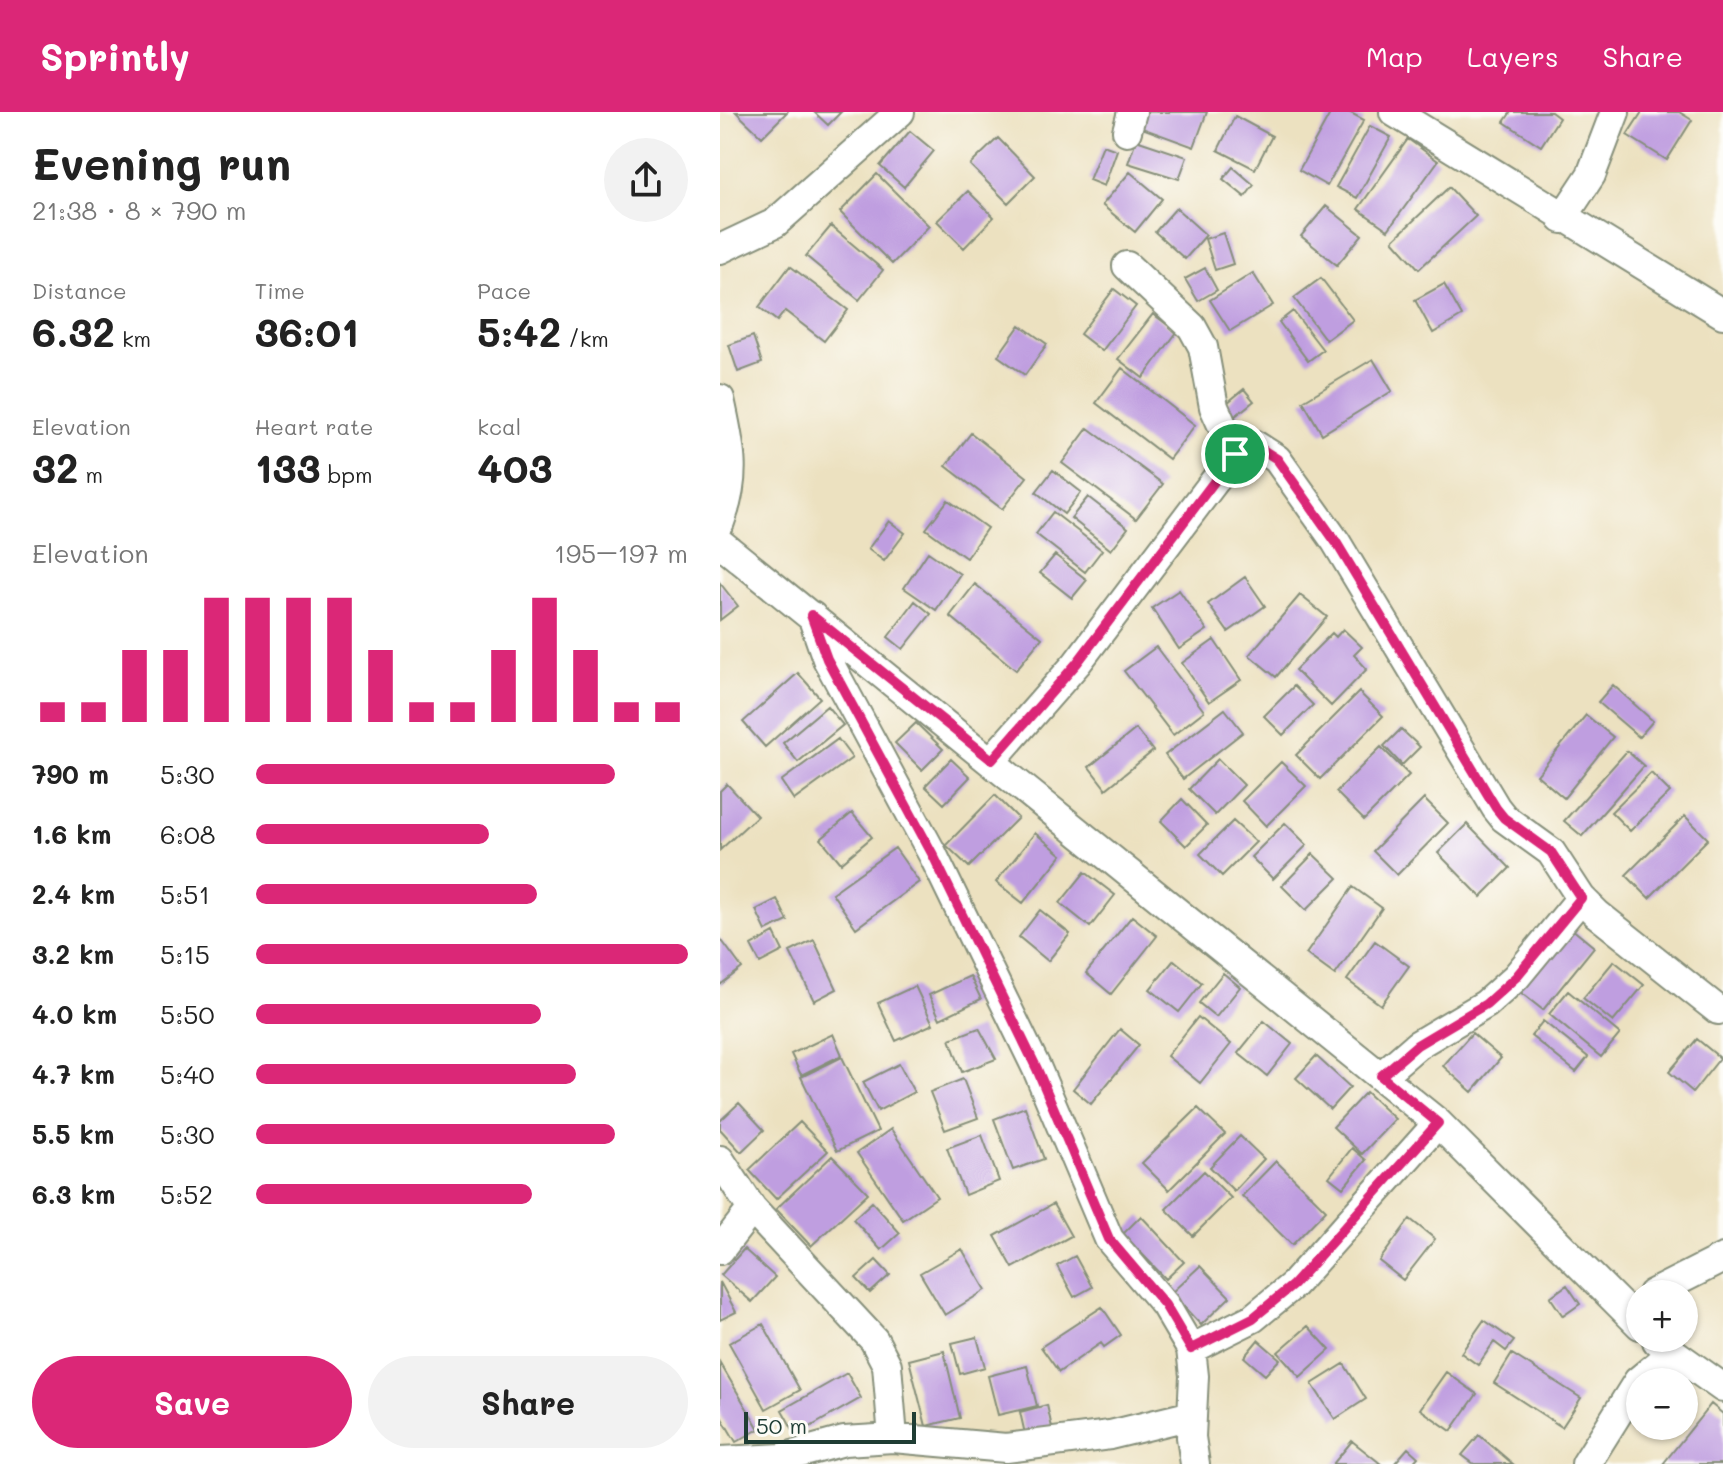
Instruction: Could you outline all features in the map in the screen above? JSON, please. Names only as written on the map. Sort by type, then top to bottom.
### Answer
[{"type":"street","points":[[720,249],[775,223],[900,112]]},
{"type":"street","points":[[1394,112],[1562,219],[1723,314]]},
{"type":"street","points":[[1562,219],[1591,175],[1615,112]]},
{"type":"street","points":[[1127,266],[1192,327],[1203,347],[1214,407],[1235,454]]},
{"type":"street","points":[[720,399],[732,456],[731,494],[720,522]]},
{"type":"street","points":[[992,760],[1077,663],[1235,454],[1255,445],[1277,459],[1336,542],[1504,818],[1551,852],[1581,898],[1718,1010]]},
{"type":"street","points":[[720,543],[1438,1123],[1626,1306]]},
{"type":"street","points":[[811,615],[827,659],[933,855],[1037,1069],[1109,1239],[1165,1305],[1191,1349],[1195,1464]]},
{"type":"street","points":[[1381,1076],[1417,1045],[1486,1004],[1516,977],[1581,898]]},
{"type":"street","points":[[1191,1349],[1253,1318],[1293,1285],[1438,1123]]},
{"type":"street","points":[[720,1160],[752,1209],[874,1340],[887,1365],[893,1438]]},
{"type":"street","points":[[720,1250],[752,1209]]},
{"type":"street","points":[[1680,1280],[1723,1258]]},
{"type":"street","points":[[1672,1352],[1723,1388]]},
{"type":"street","points":[[1586,1464],[1626,1400]]},
{"type":"street","points":[[720,1461],[782,1458],[844,1441],[893,1438],[1006,1448],[1110,1435],[1192,1415]]},
{"type":"building","points":[[736,112],[787,112],[762,137]]},
{"type":"building","points":[[814,112],[841,112],[828,125]]},
{"type":"building","points":[[1144,112],[1207,112],[1194,147],[1139,127]]},
{"type":"building","points":[[1331,112],[1349,112],[1364,120],[1327,186],[1299,170]]},
{"type":"building","points":[[1511,112],[1551,112],[1559,118],[1541,146],[1504,122]]},
{"type":"building","points":[[1642,112],[1679,112],[1692,120],[1667,160],[1627,135]]},
{"type":"building","points":[[1235,116],[1272,136],[1255,169],[1218,150]]},
{"type":"building","points":[[1370,126],[1391,137],[1357,198],[1336,187]]},
{"type":"building","points":[[910,131],[934,151],[904,187],[880,166]]},
{"type":"building","points":[[998,138],[1035,176],[1008,203],[970,165]]},
{"type":"building","points":[[1408,139],[1438,161],[1388,230],[1358,209]]},
{"type":"building","points":[[1136,140],[1187,157],[1179,179],[1128,163]]},
{"type":"building","points":[[1103,145],[1117,150],[1104,186],[1089,180]]},
{"type":"building","points":[[1233,167],[1254,185],[1245,197],[1223,179]]},
{"type":"building","points":[[1130,172],[1162,199],[1135,232],[1102,205]]},
{"type":"building","points":[[877,174],[929,226],[892,264],[840,212]]},
{"type":"building","points":[[1449,187],[1476,216],[1419,269],[1393,240]]},
{"type":"building","points":[[968,191],[994,217],[964,248],[937,221]]},
{"type":"building","points":[[1326,206],[1362,235],[1337,265],[1301,236]]},
{"type":"building","points":[[1176,208],[1206,235],[1185,259],[1155,232]]},
{"type":"building","points":[[831,226],[883,270],[859,300],[806,256]]},
{"type":"building","points":[[1223,233],[1233,264],[1215,270],[1205,239]]},
{"type":"building","points":[[790,266],[848,310],[824,341],[785,311],[777,321],[759,307]]},
{"type":"building","points":[[1205,268],[1217,290],[1198,301],[1185,279]]},
{"type":"building","points":[[1253,273],[1273,305],[1230,331],[1210,300]]},
{"type":"building","points":[[1321,278],[1353,320],[1326,340],[1294,298]]},
{"type":"building","points":[[1444,284],[1462,316],[1433,333],[1415,300]]},
{"type":"building","points":[[1114,289],[1136,306],[1102,351],[1080,334]]},
{"type":"building","points":[[1293,311],[1323,350],[1308,361],[1279,322]]},
{"type":"building","points":[[1153,314],[1177,332],[1143,378],[1118,359]]},
{"type":"building","points":[[1020,325],[1047,344],[1025,375],[998,356]]},
{"type":"building","points":[[753,336],[762,363],[738,372],[729,345]]},
{"type":"building","points":[[1373,359],[1392,391],[1322,434],[1303,401]]},
{"type":"building","points":[[1122,368],[1195,425],[1169,459],[1096,403]]},
{"type":"building","points":[[1244,389],[1254,401],[1230,420],[1221,408]]},
{"type":"building","points":[[1088,428],[1163,484],[1136,519],[1062,463]]},
{"type":"building","points":[[971,433],[1027,477],[1002,509],[946,466]]},
{"type":"building","points":[[1053,470],[1081,492],[1064,514],[1036,492]]},
{"type":"building","points":[[1088,497],[1128,528],[1111,550],[1071,518]]},
{"type":"building","points":[[948,500],[987,528],[966,558],[926,529]]},
{"type":"building","points":[[1053,512],[1102,550],[1085,572],[1036,534]]},
{"type":"building","points":[[889,521],[905,533],[884,561],[868,549]]},
{"type":"building","points":[[928,552],[960,574],[936,610],[904,588]]},
{"type":"building","points":[[1055,555],[1087,580],[1072,598],[1040,573]]},
{"type":"building","points":[[1245,577],[1265,606],[1228,632],[1208,604]]},
{"type":"building","points":[[720,583],[738,606],[720,620]]},
{"type":"building","points":[[975,584],[1042,638],[1016,670],[950,616]]},
{"type":"building","points":[[1179,590],[1207,630],[1179,649],[1152,608]]},
{"type":"building","points":[[1300,595],[1327,617],[1276,677],[1249,655]]},
{"type":"building","points":[[915,601],[931,614],[903,649],[888,637]]},
{"type":"building","points":[[1343,629],[1362,647],[1354,655],[1367,669],[1331,706],[1295,670],[1332,633],[1336,637]]},
{"type":"building","points":[[1214,640],[1241,680],[1209,702],[1182,663]]},
{"type":"building","points":[[1156,647],[1204,711],[1173,735],[1124,671]]},
{"type":"building","points":[[798,673],[820,698],[765,747],[743,722]]},
{"type":"building","points":[[1613,685],[1653,721],[1639,737],[1598,702]]},
{"type":"building","points":[[1294,686],[1313,705],[1283,735],[1264,716]]},
{"type":"building","points":[[1359,692],[1383,716],[1320,779],[1296,755]]},
{"type":"building","points":[[827,706],[843,725],[798,762],[783,743]]},
{"type":"building","points":[[1225,709],[1243,732],[1183,779],[1165,755]]},
{"type":"building","points":[[1586,715],[1613,737],[1564,798],[1537,775]]},
{"type":"building","points":[[916,723],[943,749],[922,770],[895,743]]},
{"type":"building","points":[[1136,729],[1153,751],[1106,789],[1089,767]]},
{"type":"building","points":[[1401,729],[1420,747],[1402,765],[1384,746]]},
{"type":"building","points":[[838,739],[852,758],[794,800],[781,781]]},
{"type":"building","points":[[1381,747],[1409,775],[1364,820],[1336,792]]},
{"type":"building","points":[[1627,751],[1644,766],[1582,836],[1564,821]]},
{"type":"building","points":[[951,759],[970,777],[944,804],[925,786]]},
{"type":"building","points":[[1218,759],[1244,785],[1215,815],[1189,789]]},
{"type":"building","points":[[1281,762],[1306,786],[1266,826],[1242,801]]},
{"type":"building","points":[[1651,773],[1670,792],[1630,831],[1611,812]]},
{"type":"building","points":[[727,784],[757,816],[720,850],[720,791]]},
{"type":"building","points":[[995,795],[1018,818],[969,867],[946,845]]},
{"type":"building","points":[[1182,799],[1207,825],[1186,846],[1161,821]]},
{"type":"building","points":[[1424,799],[1448,823],[1397,875],[1373,851]]},
{"type":"building","points":[[852,813],[872,837],[841,863],[821,839]]},
{"type":"building","points":[[1685,816],[1708,839],[1649,898],[1626,875]]},
{"type":"building","points":[[1233,821],[1256,842],[1222,876],[1200,854]]},
{"type":"building","points":[[1285,823],[1307,845],[1273,879],[1251,857]]},
{"type":"building","points":[[1467,824],[1510,868],[1481,897],[1438,853]]},
{"type":"building","points":[[1035,833],[1062,855],[1023,903],[996,882]]},
{"type":"building","points":[[895,848],[919,882],[856,928],[832,893]]},
{"type":"building","points":[[1313,854],[1338,878],[1306,910],[1282,886]]},
{"type":"building","points":[[1085,872],[1115,895],[1090,927],[1060,903]]},
{"type":"building","points":[[1353,887],[1382,908],[1335,975],[1306,954]]},
{"type":"building","points":[[777,899],[788,921],[766,931],[756,910]]},
{"type":"building","points":[[1040,910],[1070,934],[1048,961],[1019,937]]},
{"type":"building","points":[[1132,916],[1157,936],[1111,994],[1086,973]]},
{"type":"building","points":[[1566,924],[1594,947],[1543,1010],[1515,988]]},
{"type":"building","points":[[774,933],[783,951],[760,963],[751,946]]},
{"type":"building","points":[[720,938],[742,968],[720,985]]},
{"type":"building","points":[[814,940],[837,989],[814,1001],[790,952]]},
{"type":"building","points":[[1375,941],[1409,966],[1381,1005],[1347,980]]},
{"type":"building","points":[[1174,960],[1202,983],[1179,1012],[1150,989]]},
{"type":"building","points":[[1614,961],[1644,985],[1613,1022],[1583,998]]},
{"type":"building","points":[[1223,973],[1240,987],[1216,1017],[1199,1003]]},
{"type":"building","points":[[970,976],[981,999],[940,1019],[929,995]]},
{"type":"building","points":[[915,986],[933,1024],[896,1041],[878,1003]]},
{"type":"building","points":[[1568,991],[1620,1034],[1601,1057],[1549,1014]]},
{"type":"building","points":[[1198,1017],[1231,1044],[1200,1083],[1167,1056]]},
{"type":"building","points":[[1264,1021],[1292,1044],[1267,1076],[1238,1053]]},
{"type":"building","points":[[1543,1021],[1588,1057],[1576,1072],[1531,1036]]},
{"type":"building","points":[[979,1028],[996,1059],[962,1072],[950,1039]]},
{"type":"building","points":[[1120,1029],[1139,1045],[1091,1104],[1073,1089]]},
{"type":"building","points":[[1472,1033],[1501,1058],[1472,1092],[1443,1066]]},
{"type":"building","points":[[833,1034],[842,1055],[801,1075],[791,1054]]},
{"type":"building","points":[[1697,1039],[1720,1058],[1693,1092],[1669,1072]]},
{"type":"building","points":[[1316,1056],[1350,1087],[1330,1109],[1296,1078]]},
{"type":"building","points":[[842,1057],[878,1131],[837,1151],[801,1077]]},
{"type":"building","points":[[899,1064],[914,1092],[878,1111],[863,1082]]},
{"type":"building","points":[[963,1079],[978,1118],[945,1130],[930,1092]]},
{"type":"building","points":[[1366,1092],[1395,1119],[1362,1154],[1333,1127]]},
{"type":"building","points":[[739,1103],[764,1130],[741,1152],[720,1129],[720,1121]]},
{"type":"building","points":[[1025,1107],[1044,1159],[1013,1170],[994,1119]]},
{"type":"building","points":[[1198,1108],[1225,1134],[1169,1190],[1142,1163]]},
{"type":"building","points":[[800,1122],[828,1151],[776,1199],[749,1170]]},
{"type":"building","points":[[891,1129],[937,1197],[903,1220],[857,1153]]},
{"type":"building","points":[[982,1135],[999,1181],[965,1195],[947,1148]]},
{"type":"building","points":[[1240,1136],[1264,1159],[1234,1191],[1210,1167]]},
{"type":"building","points":[[1352,1148],[1366,1160],[1343,1188],[1329,1177]]},
{"type":"building","points":[[832,1156],[868,1193],[811,1246],[776,1209]]},
{"type":"building","points":[[1276,1161],[1326,1210],[1292,1245],[1242,1196]]},
{"type":"building","points":[[1204,1171],[1231,1198],[1193,1236],[1166,1209]]},
{"type":"building","points":[[872,1202],[900,1233],[881,1250],[853,1219]]},
{"type":"building","points":[[1053,1204],[1071,1236],[1013,1268],[995,1236]]},
{"type":"building","points":[[1141,1216],[1184,1262],[1166,1279],[1123,1234]]},
{"type":"building","points":[[1410,1219],[1435,1239],[1403,1280],[1379,1261]]},
{"type":"building","points":[[744,1249],[775,1277],[752,1302],[721,1275]]},
{"type":"building","points":[[962,1249],[986,1290],[945,1315],[920,1273]]},
{"type":"building","points":[[1075,1256],[1092,1287],[1074,1297],[1057,1266]]},
{"type":"building","points":[[876,1260],[890,1275],[870,1293],[856,1278]]},
{"type":"building","points":[[1200,1266],[1230,1297],[1201,1325],[1171,1293]]},
{"type":"building","points":[[720,1282],[736,1312],[720,1320]]},
{"type":"building","points":[[1567,1285],[1580,1304],[1563,1316],[1550,1297]]},
{"type":"building","points":[[1102,1307],[1121,1335],[1104,1347],[1101,1343],[1059,1372],[1041,1347]]},
{"type":"building","points":[[1484,1320],[1514,1341],[1506,1351],[1494,1342],[1478,1365],[1461,1353]]},
{"type":"building","points":[[763,1324],[800,1390],[766,1409],[729,1343]]},
{"type":"building","points":[[1308,1326],[1330,1350],[1300,1377],[1278,1352]]},
{"type":"building","points":[[977,1337],[985,1367],[960,1374],[952,1343]]},
{"type":"building","points":[[1258,1340],[1280,1359],[1265,1375],[1244,1357]]},
{"type":"building","points":[[944,1351],[960,1418],[926,1426],[909,1360]]},
{"type":"building","points":[[1512,1354],[1581,1398],[1562,1427],[1494,1383]]},
{"type":"building","points":[[720,1363],[759,1429],[736,1442],[720,1415]]},
{"type":"building","points":[[1344,1364],[1366,1399],[1335,1419],[1312,1384]]},
{"type":"building","points":[[1027,1366],[1037,1406],[998,1415],[988,1376]]},
{"type":"building","points":[[1446,1372],[1477,1394],[1451,1431],[1420,1409]]},
{"type":"building","points":[[847,1373],[861,1398],[796,1435],[782,1410]]},
{"type":"building","points":[[1711,1404],[1723,1414],[1723,1464],[1663,1464],[1682,1440],[1698,1440],[1698,1420]]},
{"type":"building","points":[[1047,1405],[1052,1428],[1025,1434],[1020,1412]]},
{"type":"building","points":[[1479,1435],[1513,1464],[1474,1464],[1462,1455]]},
{"type":"building","points":[[1352,1441],[1381,1464],[1333,1464]]},
{"type":"building","points":[[1408,1448],[1418,1457],[1412,1464],[1394,1464]]},
{"type":"route","points":[[1255,445],[1277,459],[1336,542],[1496,808],[1504,818],[1551,852],[1581,898],[1516,977],[1486,1004],[1417,1045],[1381,1076],[1438,1123],[1293,1285],[1253,1318],[1191,1349],[1165,1305],[1109,1239],[1037,1069],[933,855],[827,659],[811,615],[992,760],[1077,663],[1235,454],[1255,445]]}]
